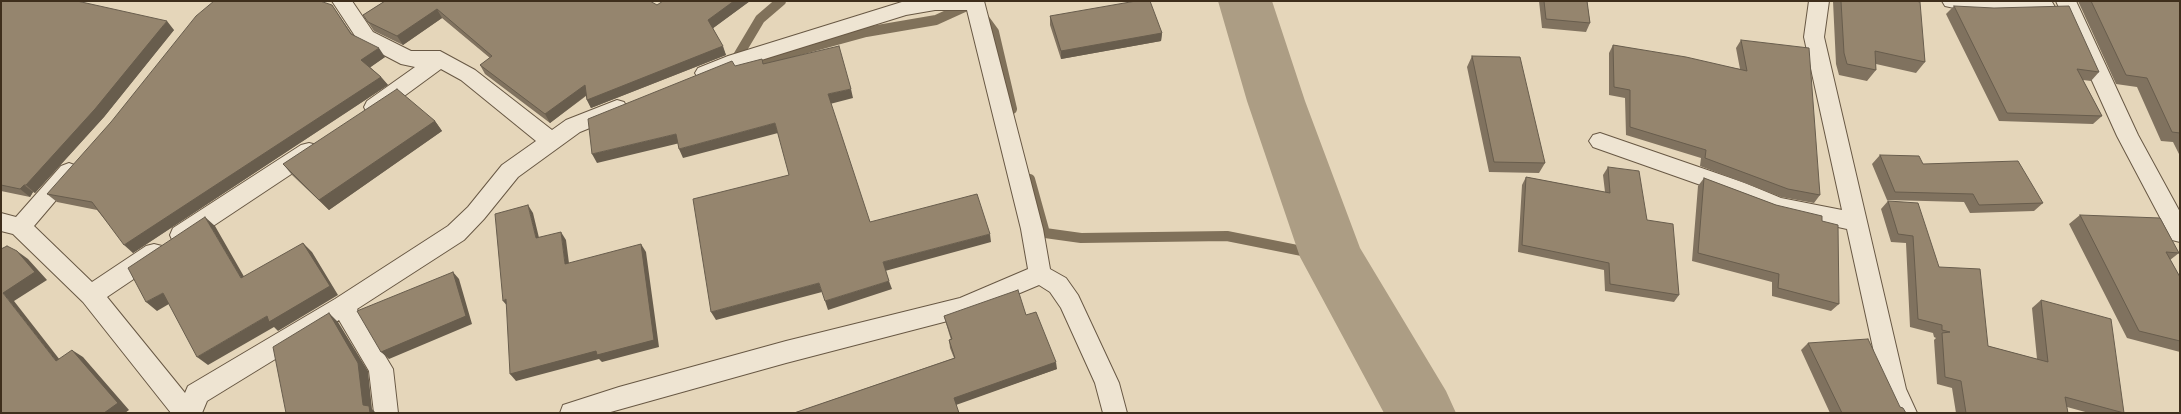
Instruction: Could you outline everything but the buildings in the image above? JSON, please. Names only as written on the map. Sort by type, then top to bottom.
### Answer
[{"type":"street","points":[[342,1],[366,36],[408,59],[440,59],[468,75],[552,142]]},
{"type":"street","points":[[1819,1],[1814,37],[1894,389],[1905,413]]},
{"type":"street","points":[[1952,1],[1986,8],[2067,4],[2128,136],[2180,233]]},
{"type":"street","points":[[683,81],[735,61],[905,8],[935,3],[973,2],[1032,229],[1040,274],[1058,285],[1070,302],[1107,383],[1115,413]]},
{"type":"street","points":[[356,119],[398,92],[440,59]]},
{"type":"street","points":[[190,413],[197,394],[343,306],[456,233],[476,213],[510,171],[573,126],[632,102]]},
{"type":"street","points":[[91,295],[323,141]]},
{"type":"street","points":[[1600,141],[1738,189],[1778,206],[1856,222]]},
{"type":"street","points":[[81,158],[11,225],[91,295],[186,413]]},
{"type":"street","points":[[572,413],[619,398],[963,307],[1040,274]]},
{"type":"street","points":[[343,306],[381,369],[386,413]]},
{"type":"waterway","points":[[781,1],[760,19],[735,61],[746,65],[866,32],[936,20],[969,5]]},
{"type":"waterway","points":[[1245,1],[1276,101],[1332,257],[1421,413]]},
{"type":"waterway","points":[[983,17],[994,32],[1012,109]]},
{"type":"waterway","points":[[1030,179],[1045,233],[1081,238],[1227,236],[1332,257]]}]
